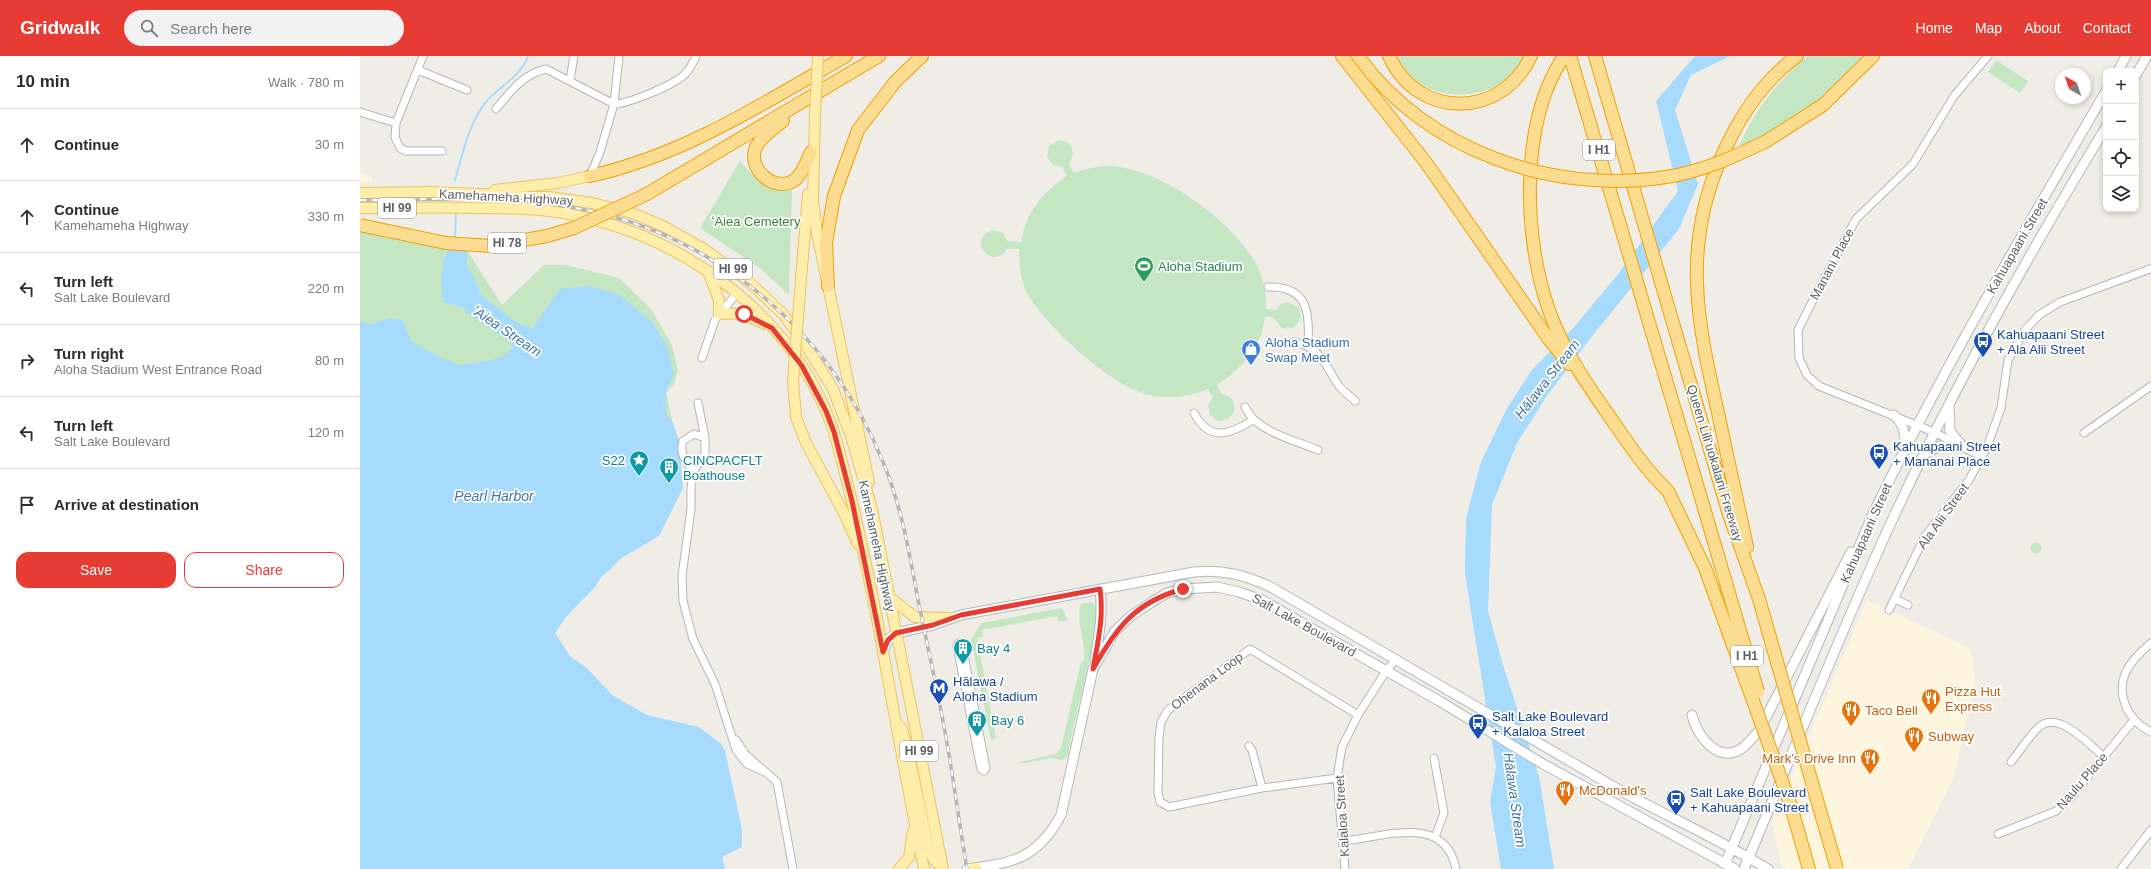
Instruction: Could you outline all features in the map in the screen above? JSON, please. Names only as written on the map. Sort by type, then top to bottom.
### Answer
[{"type":"highway","points":[[590,176],[632,164],[702,137],[846,56]]},
{"type":"highway","name":"HI 78","points":[[360,224],[446,243],[491,246],[547,236],[574,228],[647,194],[879,56]]},
{"type":"highway","points":[[828,286],[826,242],[834,196],[858,130],[895,82],[922,56]]},
{"type":"highway","points":[[1342,56],[1427,164],[1548,338],[1575,368],[1592,390],[1653,478],[1668,492],[1705,568],[1790,803]]},
{"type":"highway","points":[[1357,56],[1367,69],[1392,95],[1424,122],[1460,143],[1495,159],[1545,174],[1578,179],[1630,181],[1667,177],[1713,165],[1765,142],[1823,104],[1873,56]]},
{"type":"highway","points":[[1389,56],[1401,76],[1418,91],[1442,102],[1460,104],[1487,99],[1504,90],[1517,78],[1531,56]]},
{"type":"highway","points":[[1564,56],[1553,77],[1542,107],[1531,158],[1531,221],[1540,282],[1550,315],[1575,368]]},
{"type":"highway","name":"Queen Liliʻuokalani Freeway","points":[[1570,56],[1627,244],[1809,869]]},
{"type":"highway","points":[[1759,599],[1699,324],[1696,284],[1699,242],[1705,204],[1712,181],[1734,130],[1761,91],[1797,56]]},
{"type":"highway","name":"Queen Liliʻuokalani Freeway","points":[[1596,59],[1729,515],[1759,599],[1837,869]]},
{"type":"highway","points":[[806,100],[759,142],[754,154],[754,162],[758,172],[765,178],[780,184],[790,183],[801,173],[811,152]]},
{"type":"main road","points":[[818,56],[813,201],[821,258],[868,469],[872,509]]},
{"type":"main road","points":[[2120,68],[2126,56]]},
{"type":"main road","points":[[2139,70],[2147,56]]},
{"type":"main road","name":"Kahuapaani Street","points":[[1725,864],[1872,516],[1904,450],[2002,270],[2103,96]]},
{"type":"main road","points":[[815,112],[793,381],[796,417],[806,443],[844,513],[867,566]]},
{"type":"main road","name":"Kahuapaani Street","points":[[1744,869],[1896,513],[1949,406],[2002,305],[2061,201],[2103,132]]},
{"type":"main road","name":"Kamehameha Highway","points":[[465,193],[530,186],[590,176]]},
{"type":"main road","name":"Kamehameha Highway","points":[[360,193],[428,192],[550,197],[592,203],[632,213],[663,226],[704,249],[732,268],[766,296],[783,314],[807,347],[833,389],[851,436],[872,509],[942,869]]},
{"type":"main road","name":"Kamehameha Highway","points":[[360,208],[521,208],[572,214],[624,227],[657,241],[708,271],[736,293],[772,328],[802,366],[826,411],[834,432],[867,566],[896,718],[898,744],[924,869]]},
{"type":"main road","points":[[708,271],[719,300],[719,314],[744,314],[772,328]]},
{"type":"main road","points":[[736,293],[754,293],[766,296]]},
{"type":"main road","points":[[1949,406],[1950,431],[1963,447]]},
{"type":"main road","points":[[1894,415],[1902,424],[1904,431],[1904,450]]},
{"type":"main road","points":[[1925,454],[1940,446],[1963,447]]},
{"type":"main road","points":[[1692,715],[1698,734],[1713,748],[1722,752],[1740,750],[1759,731],[1836,578],[1872,516]]},
{"type":"main road","name":"Salt Lake Boulevard","points":[[896,633],[933,625],[949,618],[1209,570],[1242,575],[1271,587],[1535,742],[1670,818],[1749,857],[1768,869]]},
{"type":"main road","name":"Salt Lake Boulevard","points":[[972,869],[1015,860],[1028,854],[1042,844],[1052,832],[1061,815],[1093,669],[1115,631],[1131,616],[1167,593],[1183,589],[1217,587],[1239,592],[1262,600],[1479,725],[1543,764],[1735,869]]},
{"type":"main road","points":[[1093,669],[1102,622],[1103,609],[1100,589]]},
{"type":"main road","points":[[889,597],[906,611],[917,617],[949,618]]},
{"type":"main road","points":[[883,652],[888,640],[896,633]]},
{"type":"main road","points":[[896,718],[908,751],[929,850],[934,860],[942,869]]},
{"type":"main road","points":[[898,869],[909,857],[913,835],[913,813]]},
{"type":"street","points":[[423,56],[396,123],[395,137],[400,148],[406,151],[442,151]]},
{"type":"street","points":[[570,80],[574,56]]},
{"type":"street","points":[[590,176],[602,152],[614,104],[619,56]]},
{"type":"street","points":[[496,109],[518,85],[534,72],[546,69],[570,80],[614,104],[621,104],[653,92],[683,76],[691,66],[696,56]]},
{"type":"street","name":"Manani Place","points":[[1982,457],[1936,433],[1819,386],[1807,375],[1799,358],[1798,330],[1856,219],[1913,164],[1954,96],[1988,56]]},
{"type":"street","points":[[418,70],[467,90]]},
{"type":"street","points":[[360,112],[396,123]]},
{"type":"street","name":"Ala Alii Street","points":[[1889,610],[1925,536],[1969,480],[1982,457],[1995,428],[2001,408],[2008,360],[2030,324],[2048,309],[2066,299],[2150,269]]},
{"type":"street","points":[[1268,287],[1279,286],[1294,292],[1306,305],[1309,325],[1308,345]]},
{"type":"street","points":[[702,358],[715,320],[736,293]]},
{"type":"street","points":[[1294,342],[1308,345],[1320,355],[1340,387],[1355,401]]},
{"type":"street","points":[[2084,433],[2151,386]]},
{"type":"street","points":[[698,403],[705,438],[705,453],[693,472],[690,488],[691,509],[682,576],[683,601],[697,650],[715,684],[733,737],[745,754],[777,782],[793,869]]},
{"type":"street","points":[[1245,407],[1253,420],[1279,435],[1318,450]]},
{"type":"street","points":[[1194,413],[1204,427],[1214,432],[1226,434],[1253,420]]},
{"type":"street","points":[[693,472],[684,460],[681,448],[683,441],[694,434],[705,438]]},
{"type":"street","points":[[1895,599],[1908,605]]},
{"type":"street","points":[[959,643],[962,645],[986,769],[983,771],[981,769],[957,646],[959,643]]},
{"type":"street","points":[[2151,643],[2133,660],[2123,682],[2125,706],[2134,721],[2151,732]]},
{"type":"street","name":"Ohenana Loop","points":[[1338,778],[1262,788],[1169,807],[1160,802],[1158,793],[1159,737],[1161,722],[1168,710],[1250,649],[1358,715]]},
{"type":"street","name":"Kalaloa Street","points":[[1345,869],[1338,778],[1342,747],[1358,715],[1386,671],[1396,660]]},
{"type":"street","name":"Naulu Place","points":[[1998,834],[2056,811],[2072,796],[2134,721]]},
{"type":"street","points":[[2011,762],[2040,726],[2052,722],[2067,727],[2104,757]]},
{"type":"street","points":[[1249,746],[1252,750],[1262,788]]},
{"type":"street","points":[[1434,758],[1444,813],[1435,837]]},
{"type":"street","points":[[2121,869],[2151,830]]},
{"type":"street","points":[[1344,841],[1415,832],[1435,837],[1447,845],[1454,856],[1456,869]]},
{"type":"shaded area","points":[[360,173],[372,176],[372,182],[360,183]]},
{"type":"shaded area","points":[[1867,600],[1969,648],[1973,657],[1975,684],[1953,779],[1908,869],[1786,869],[1781,866],[1772,822]]},
{"type":"green space","points":[[1396,56],[1524,56],[1516,69],[1493,87],[1478,92],[1449,94],[1434,90],[1421,84],[1410,75]]},
{"type":"green space","points":[[1808,56],[1865,56],[1822,98],[1776,130],[1739,147],[1745,133],[1768,97],[1777,86]]},
{"type":"green space","points":[[1996,60],[2028,81],[2020,93],[1988,72]]},
{"type":"green space","name":"Aloha Stadium","points":[[1059,140],[1064,141],[1072,148],[1073,152],[1069,164],[1074,173],[1105,166],[1129,169],[1170,185],[1189,197],[1225,225],[1252,257],[1263,282],[1266,309],[1276,310],[1281,304],[1287,302],[1299,308],[1299,321],[1297,325],[1290,328],[1281,327],[1274,318],[1265,316],[1260,337],[1249,356],[1235,371],[1217,385],[1221,394],[1230,397],[1234,405],[1234,412],[1228,419],[1218,421],[1210,415],[1208,405],[1213,398],[1208,389],[1185,396],[1161,397],[1132,389],[1116,380],[1083,355],[1053,327],[1032,301],[1023,283],[1019,262],[1019,249],[1007,249],[1001,255],[995,257],[984,252],[981,246],[981,240],[985,234],[993,230],[1003,233],[1007,241],[1021,242],[1023,231],[1036,204],[1050,189],[1067,176],[1062,167],[1053,165],[1047,157],[1049,146]]},
{"type":"green space","name":"ʻAiea Cemetery","points":[[740,161],[763,184],[776,190],[792,189],[789,295],[761,269],[700,228]]},
{"type":"green space","points":[[360,231],[463,246],[446,272],[508,340],[523,352],[463,370],[360,328]]},
{"type":"green space","points":[[467,249],[502,305],[544,265],[566,265],[619,278],[651,309],[672,345],[678,371],[674,384],[666,392],[672,420],[669,425],[543,335],[519,329],[467,286]]},
{"type":"green space","points":[[2036,542],[2040,544],[2042,548],[2040,552],[2036,554],[2032,552],[2030,548],[2032,544]]},
{"type":"green space","points":[[1091,602],[1100,608],[1100,616],[1071,737],[1068,756],[1063,760],[1051,758],[1020,764],[1020,762],[1056,754],[1061,748],[1081,662],[1084,660],[1084,646],[1079,611],[1081,604]]},
{"type":"green space","points":[[1061,608],[1065,613],[1067,620],[1059,622],[1057,616],[982,630],[983,637],[977,638],[996,738],[991,740],[971,639],[982,623]]},
{"type":"water","name":"Hālawa Stream","points":[[1695,56],[1730,56],[1691,75],[1675,110],[1698,184],[1679,229],[1593,335],[1546,397],[1517,443],[1492,505],[1488,611],[1503,665],[1539,776],[1554,869],[1501,869],[1490,802],[1496,767],[1465,574],[1466,518],[1481,462],[1506,410],[1531,371],[1574,327],[1619,273],[1678,191],[1656,101]]},
{"type":"water","name":"Pearl Harbor","points":[[448,249],[467,249],[467,267],[475,278],[481,295],[515,321],[532,329],[560,289],[589,286],[618,294],[652,322],[668,348],[674,375],[668,386],[666,395],[667,417],[672,420],[679,441],[683,488],[659,536],[620,559],[602,576],[595,587],[566,617],[555,633],[570,656],[587,668],[612,695],[647,715],[699,727],[721,744],[725,751],[742,829],[742,847],[722,857],[725,869],[360,869],[360,321],[371,324],[389,318],[403,320],[411,341],[458,365],[489,361],[506,355],[513,347],[508,340],[470,315],[460,306],[443,302],[442,275],[445,256]]},
{"type":"waterway","name":"ʻAiea Stream","points":[[455,180],[470,130],[479,112],[490,97],[515,76],[525,63],[528,56]]},
{"type":"waterway","name":"ʻAiea Stream","points":[[455,239],[456,212]]},
{"type":"railway","points":[[360,200],[471,199],[526,201],[581,209],[631,222],[679,242],[723,267],[764,297],[801,332],[833,372],[861,415],[890,479],[909,551],[942,713],[967,869]]},
{"type":"place","name":"Aloha Stadium","points":[[1144,283]]},
{"type":"place","name":"Kahuapaani Street + Ala Alii Street","points":[[1983,358]]},
{"type":"place","name":"Aloha Stadium Swap Meet","points":[[1251,366]]},
{"type":"place","name":"Kahuapaani Street + Mananai Place","points":[[1879,470]]},
{"type":"place","name":"S22","points":[[639,477]]},
{"type":"place","name":"CINCPACFLT Boathouse","points":[[669,484]]},
{"type":"place","name":"Bay 4","points":[[963,665]]},
{"type":"place","name":"Hālawa / Aloha Stadium","points":[[939,705]]},
{"type":"place","name":"Pizza Hut Express","points":[[1931,715]]},
{"type":"place","name":"Taco Bell","points":[[1851,727]]},
{"type":"place","name":"Bay 6","points":[[977,737]]},
{"type":"place","name":"Salt Lake Boulevard + Kalaloa Street","points":[[1478,740]]},
{"type":"place","name":"Subway","points":[[1914,753]]},
{"type":"place","name":"Mark’s Drive Inn","points":[[1870,775]]},
{"type":"place","name":"McDonald's","points":[[1565,807]]},
{"type":"place","name":"Salt Lake Boulevard + Kahuapaani Street","points":[[1676,816]]},
{"type":"route","points":[[744,314],[772,328],[802,366],[826,411],[834,432],[852,501],[867,566],[883,652],[888,640],[896,633],[933,625],[946,619],[961,615],[1100,589],[1103,609],[1102,622],[1093,669],[1115,631],[1131,616],[1167,593],[1183,589]]}]
